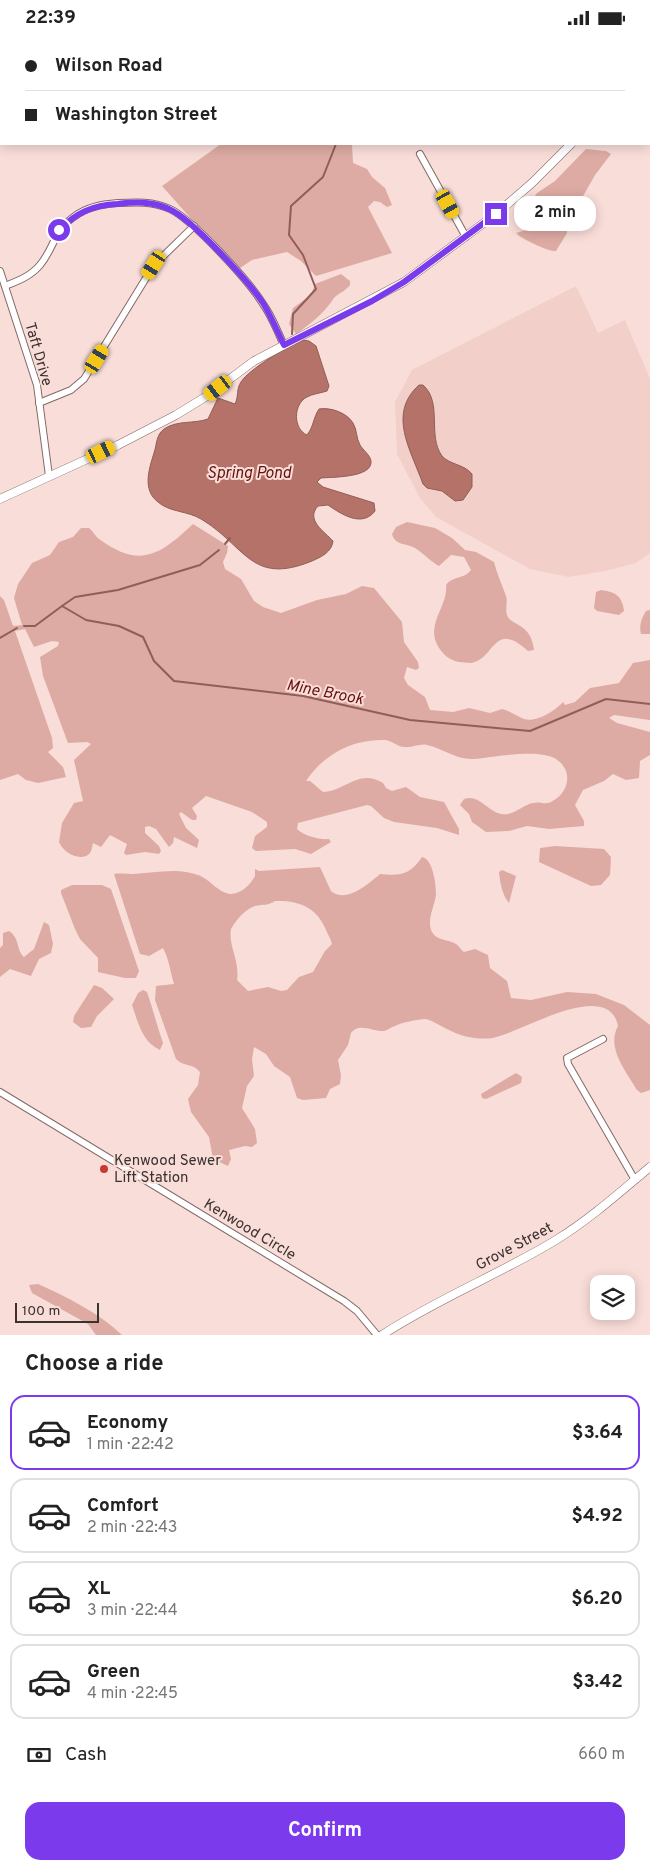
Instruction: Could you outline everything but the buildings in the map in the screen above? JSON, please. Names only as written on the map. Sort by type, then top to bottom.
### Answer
[{"type":"main road","points":[[0,499],[118,445],[176,415],[207,396],[254,361],[380,296],[426,267],[466,237],[521,193],[570,145]]},
{"type":"main road","name":"Grove Street","points":[[382,1335],[422,1310],[556,1240],[594,1214],[650,1167]]},
{"type":"street","points":[[420,154],[466,237]]},
{"type":"street","points":[[5,287],[29,275],[41,265],[54,237],[77,214],[97,206],[151,203],[177,212],[194,226],[255,292],[269,313],[284,345]]},
{"type":"street","points":[[39,403],[71,390],[84,379],[154,265],[194,226]]},
{"type":"street","name":"Taft Drive","points":[[0,271],[34,371],[49,476]]},
{"type":"street","points":[[602,1039],[567,1058],[568,1064],[635,1180]]},
{"type":"street","name":"Kenwood Circle","points":[[0,1092],[344,1301],[357,1311],[377,1335]]},
{"type":"shaded area","points":[[220,145],[352,145],[353,163],[367,169],[372,177],[385,188],[392,205],[387,207],[380,202],[374,201],[368,207],[392,253],[316,276],[301,261],[287,252],[252,260],[237,270],[162,186]]},
{"type":"shaded area","points":[[586,149],[606,151],[611,154],[595,175],[578,205],[523,218],[523,213],[537,193],[555,181]]},
{"type":"shaded area","points":[[562,219],[566,220],[567,233],[556,251],[534,244],[516,233]]},
{"type":"shaded area","points":[[341,274],[350,281],[350,285],[336,296],[326,309],[308,326],[296,334],[289,324],[293,308],[311,295],[315,284]]},
{"type":"shaded area","points":[[576,286],[598,333],[625,320],[650,379],[650,553],[636,563],[569,577],[530,569],[436,517],[420,498],[397,454],[395,402],[412,370]]},
{"type":"shaded area","points":[[407,522],[435,528],[452,538],[465,550],[476,552],[494,562],[506,596],[507,615],[509,619],[529,634],[534,650],[528,651],[516,642],[508,639],[501,640],[479,660],[471,663],[457,662],[445,655],[437,644],[434,635],[437,618],[444,602],[446,585],[471,570],[464,557],[451,555],[439,566],[412,546],[396,541],[392,534],[396,527]]},
{"type":"shaded area","points":[[193,524],[228,546],[223,562],[225,569],[241,579],[254,601],[263,607],[281,613],[317,600],[346,594],[362,586],[374,588],[402,622],[404,642],[418,662],[419,668],[416,670],[407,667],[404,678],[408,685],[425,697],[430,710],[453,712],[469,708],[490,713],[502,709],[524,719],[540,718],[563,702],[565,705],[575,702],[590,688],[619,683],[633,663],[650,660],[650,720],[614,715],[609,718],[617,723],[650,732],[650,755],[640,761],[639,778],[626,780],[613,774],[604,781],[583,790],[575,805],[584,821],[584,826],[549,829],[527,826],[509,831],[486,832],[472,822],[469,814],[460,805],[464,799],[469,798],[479,801],[501,814],[514,812],[533,803],[549,803],[562,793],[567,782],[567,776],[562,764],[556,759],[539,754],[516,754],[467,759],[427,745],[405,747],[387,740],[372,740],[339,750],[321,763],[306,781],[310,781],[323,792],[331,791],[366,778],[383,783],[386,788],[392,791],[406,787],[420,797],[444,802],[459,829],[459,835],[437,828],[394,822],[384,818],[371,806],[367,805],[298,823],[297,829],[304,834],[329,839],[331,842],[311,854],[295,849],[256,851],[252,848],[255,836],[267,827],[267,822],[252,812],[206,796],[192,808],[197,816],[196,820],[192,820],[181,812],[179,814],[186,828],[199,840],[197,848],[174,837],[173,843],[169,847],[156,829],[149,826],[145,827],[145,833],[159,846],[161,851],[159,854],[145,852],[126,855],[124,853],[127,844],[110,835],[101,847],[93,843],[88,855],[80,857],[71,855],[59,842],[62,823],[74,803],[83,801],[74,760],[91,744],[87,742],[68,743],[43,676],[40,657],[58,646],[59,642],[52,641],[34,647],[25,629],[15,631],[52,738],[53,748],[48,752],[63,767],[66,777],[38,783],[26,780],[18,774],[0,780],[0,596],[4,600],[13,626],[22,625],[14,598],[18,584],[32,563],[50,555],[59,542],[73,537],[81,528],[89,528],[99,539],[113,548],[126,554],[138,556],[160,550]]},
{"type":"shaded area","points":[[601,590],[611,592],[620,598],[624,611],[619,615],[597,611],[594,608],[596,592]]},
{"type":"shaded area","points":[[650,610],[650,634],[641,634],[642,619],[646,611]]},
{"type":"shaded area","points":[[555,846],[604,849],[611,857],[610,875],[601,885],[591,886],[539,862],[540,848]]},
{"type":"shaded area","points":[[422,857],[426,859],[429,862],[434,878],[436,894],[431,913],[430,927],[434,935],[453,942],[464,952],[475,949],[488,955],[490,968],[507,981],[511,998],[531,1000],[567,992],[596,994],[624,1005],[650,1025],[650,1090],[641,1093],[637,1090],[616,1051],[614,1043],[618,1026],[611,1012],[598,1007],[581,1007],[562,1012],[493,1038],[481,1039],[465,1036],[424,1019],[402,1023],[384,1031],[358,1028],[351,1033],[348,1045],[338,1060],[341,1075],[340,1084],[330,1089],[326,1098],[303,1100],[297,1098],[290,1077],[274,1066],[266,1054],[254,1047],[252,1059],[254,1076],[247,1086],[242,1108],[255,1129],[257,1143],[252,1147],[245,1146],[229,1150],[231,1159],[228,1166],[213,1159],[209,1137],[191,1112],[188,1099],[198,1085],[200,1072],[194,1067],[176,1059],[155,1000],[156,986],[174,984],[167,956],[163,948],[149,956],[140,954],[114,874],[182,871],[202,877],[226,893],[235,894],[251,882],[255,876],[255,869],[259,871],[320,867],[331,891],[344,895],[357,891],[380,874],[393,875],[404,873],[418,863]],"holes":[[[283,901],[299,904],[312,910],[322,922],[332,944],[325,951],[313,972],[299,977],[287,990],[281,991],[268,987],[248,991],[237,980],[237,966],[231,941],[231,929],[247,910],[255,906]]]},
{"type":"shaded area","points":[[502,870],[516,876],[509,903],[501,884],[499,872]]},
{"type":"shaded area","points":[[72,885],[102,885],[111,889],[139,971],[136,978],[125,978],[98,972],[98,958],[80,939],[61,893],[61,890]]},
{"type":"shaded area","points":[[44,922],[49,925],[53,944],[51,953],[39,959],[31,976],[10,969],[0,977],[0,948],[3,945],[3,933],[9,931],[15,937],[24,957],[34,949]]},
{"type":"shaded area","points":[[94,985],[102,988],[114,999],[97,1016],[91,1027],[81,1028],[73,1022],[74,1016]]},
{"type":"shaded area","points":[[143,990],[147,992],[163,1043],[160,1050],[145,1037],[132,1005],[138,993]]},
{"type":"shaded area","points":[[516,1073],[522,1077],[521,1083],[486,1099],[482,1098],[481,1094]]},
{"type":"shaded area","points":[[38,1284],[93,1313],[122,1335],[96,1335],[88,1324],[32,1293],[29,1285]]},
{"type":"water","name":"Spring Pond","points":[[302,340],[309,341],[316,346],[329,386],[327,391],[302,400],[296,416],[299,428],[307,435],[319,409],[338,411],[347,416],[353,423],[361,447],[371,461],[370,467],[359,474],[321,478],[317,482],[323,487],[374,503],[375,511],[364,519],[358,519],[345,515],[328,505],[318,506],[314,516],[315,521],[321,530],[333,541],[331,548],[322,556],[312,561],[292,567],[275,569],[262,566],[250,559],[201,519],[162,505],[150,492],[148,479],[161,431],[174,424],[208,419],[218,398],[235,404],[239,385],[245,377],[269,359]]},
{"type":"water","points":[[419,385],[423,385],[429,392],[432,401],[436,439],[442,456],[465,468],[472,474],[472,487],[463,500],[455,501],[442,491],[427,488],[423,484],[408,445],[404,433],[404,408],[409,396]]},
{"type":"waterway","points":[[292,334],[293,314],[316,289],[303,255],[289,235],[291,206],[323,177],[336,145]]},
{"type":"waterway","points":[[225,544],[230,538]]},
{"type":"waterway","points":[[62,606],[75,597],[118,590],[200,565],[219,550]]},
{"type":"waterway","name":"Mine Brook","points":[[24,626],[35,626],[62,606],[86,620],[119,626],[143,637],[154,661],[174,681],[303,696],[410,720],[530,731],[606,699],[650,704]]},
{"type":"waterway","name":"Mine Brook","points":[[0,638],[17,628]]},
{"type":"place","name":"Kenwood Sewer Lift Station","points":[[104,1169]]},
{"type":"route","points":[[59,230],[77,214],[104,204],[144,202],[177,212],[194,226],[260,299],[273,320],[284,345],[372,301],[404,282],[496,214]]}]
